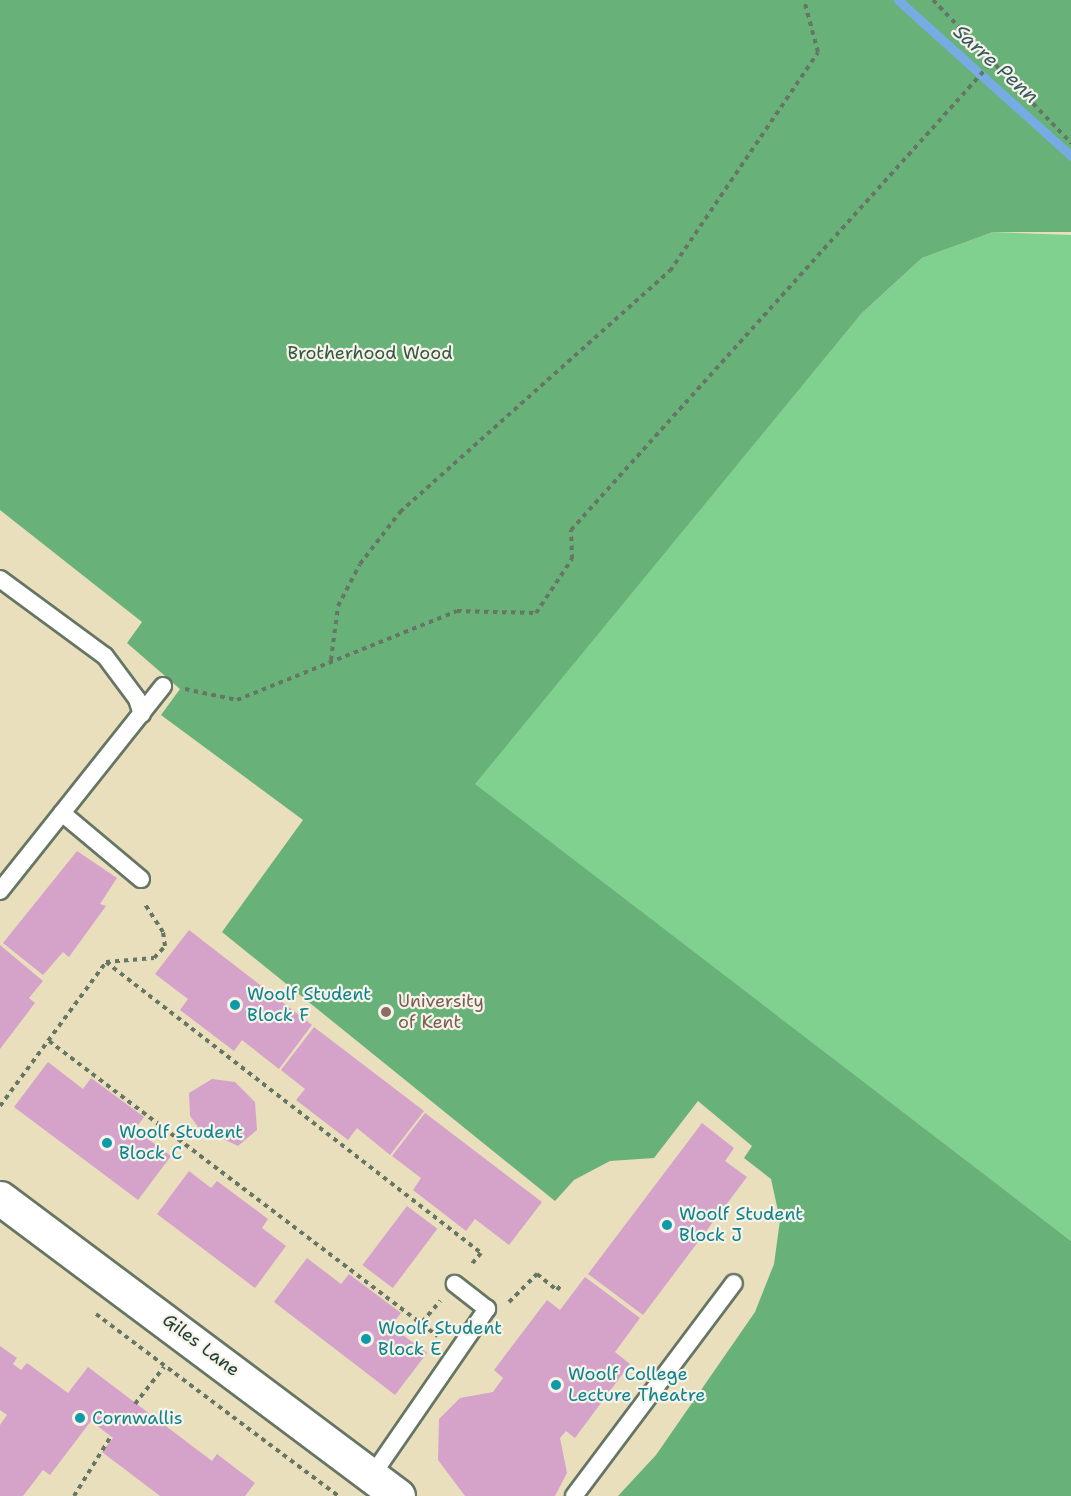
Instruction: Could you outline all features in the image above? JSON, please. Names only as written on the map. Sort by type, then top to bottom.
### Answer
[{"type":"street","name":"Giles Lane","points":[[0,1198],[373,1474],[398,1496]]},
{"type":"lane","points":[[0,579],[105,657],[137,699],[142,714]]},
{"type":"lane","points":[[0,891],[163,686]]},
{"type":"lane","points":[[62,813],[141,879]]},
{"type":"lane","points":[[574,1496],[734,1283]]},
{"type":"lane","points":[[373,1474],[487,1309],[455,1284]]},
{"type":"path","points":[[331,660],[338,606],[360,564],[400,512],[670,270],[818,52],[804,0]]},
{"type":"path","points":[[933,0],[1071,143]]},
{"type":"path","points":[[180,688],[237,699],[294,681],[331,660],[423,629],[458,611],[536,613],[572,559],[571,530],[992,62]]},
{"type":"path","points":[[0,1106],[106,962],[153,958],[165,946],[136,885],[141,879]]},
{"type":"path","points":[[106,962],[481,1253],[455,1284]]},
{"type":"path","points":[[49,1041],[457,1353]]},
{"type":"path","points":[[487,1309],[504,1307],[537,1274],[556,1290],[561,1285]]},
{"type":"path","points":[[91,1311],[338,1496]]},
{"type":"path","points":[[135,1404],[164,1367]]},
{"type":"path","points":[[74,1496],[111,1436]]},
{"type":"green space","name":"Brotherhood Wood","points":[[0,0],[1071,0],[1071,232],[993,232],[922,258],[862,313],[475,784],[1071,1241],[1071,1496],[618,1496],[656,1455],[755,1312],[774,1264],[780,1220],[771,1179],[744,1158],[752,1146],[698,1101],[654,1158],[610,1161],[574,1180],[555,1201],[222,932],[303,820],[161,715],[180,689],[127,643],[142,622],[0,510]]},
{"type":"green space","points":[[993,232],[1071,235],[1071,1241],[474,784],[862,313],[922,258]]},
{"type":"building","points":[[77,851],[117,878],[100,904],[106,906],[69,957],[63,952],[43,975],[3,943]]},
{"type":"building","name":"Woolf Student Block F","points":[[189,930],[312,1025],[279,1069],[242,1040],[234,1051],[180,1010],[188,999],[155,974]]},
{"type":"building","points":[[0,945],[43,981],[29,998],[35,1003],[0,1049]]},
{"type":"building","points":[[314,1027],[424,1111],[390,1155],[357,1128],[348,1140],[296,1100],[305,1089],[281,1070]]},
{"type":"building","name":"Woolf Student Block C","points":[[48,1062],[83,1089],[91,1078],[144,1117],[135,1129],[171,1156],[138,1200],[14,1107]]},
{"type":"building","points":[[212,1079],[235,1082],[255,1102],[257,1130],[238,1146],[198,1127],[190,1116],[189,1093]]},
{"type":"building","points":[[425,1113],[542,1202],[509,1245],[475,1219],[466,1231],[413,1190],[421,1178],[392,1156]]},
{"type":"building","name":"Woolf Student Block J","points":[[702,1123],[734,1148],[725,1161],[747,1177],[643,1315],[588,1274]]},
{"type":"building","points":[[189,1171],[211,1188],[217,1181],[268,1219],[262,1228],[286,1246],[255,1288],[157,1214]]},
{"type":"building","points":[[407,1206],[437,1229],[393,1288],[362,1265]]},
{"type":"building","name":"Woolf Student Block E","points":[[307,1258],[341,1284],[349,1274],[401,1313],[391,1326],[427,1353],[395,1395],[274,1302]]},
{"type":"building","name":"Woolf College Lecture Theatre","points":[[585,1277],[640,1318],[615,1352],[630,1364],[575,1438],[566,1431],[560,1438],[567,1473],[555,1496],[465,1496],[438,1460],[439,1419],[460,1398],[493,1392],[503,1378],[494,1370],[547,1300],[560,1310]]},
{"type":"building","name":"Cornwallis","points":[[0,1346],[17,1358],[13,1364],[21,1370],[27,1363],[68,1393],[88,1367],[212,1461],[217,1454],[255,1483],[245,1496],[160,1496],[102,1452],[113,1438],[91,1421],[50,1475],[43,1470],[23,1496],[0,1496],[0,1425],[7,1415],[0,1410]]},
{"type":"waterway","name":"Sarre Penn","points":[[898,0],[1071,156]]},
{"type":"place","name":"Woolf Student Block F","points":[[235,1005]]},
{"type":"place","name":"University of Kent","points":[[386,1012]]},
{"type":"place","name":"Woolf Student Block C","points":[[107,1143]]},
{"type":"place","name":"Woolf Student Block J","points":[[667,1225]]},
{"type":"place","name":"Woolf Student Block E","points":[[366,1339]]},
{"type":"place","name":"Woolf College Lecture Theatre","points":[[556,1385]]},
{"type":"place","name":"Cornwallis","points":[[80,1418]]}]
